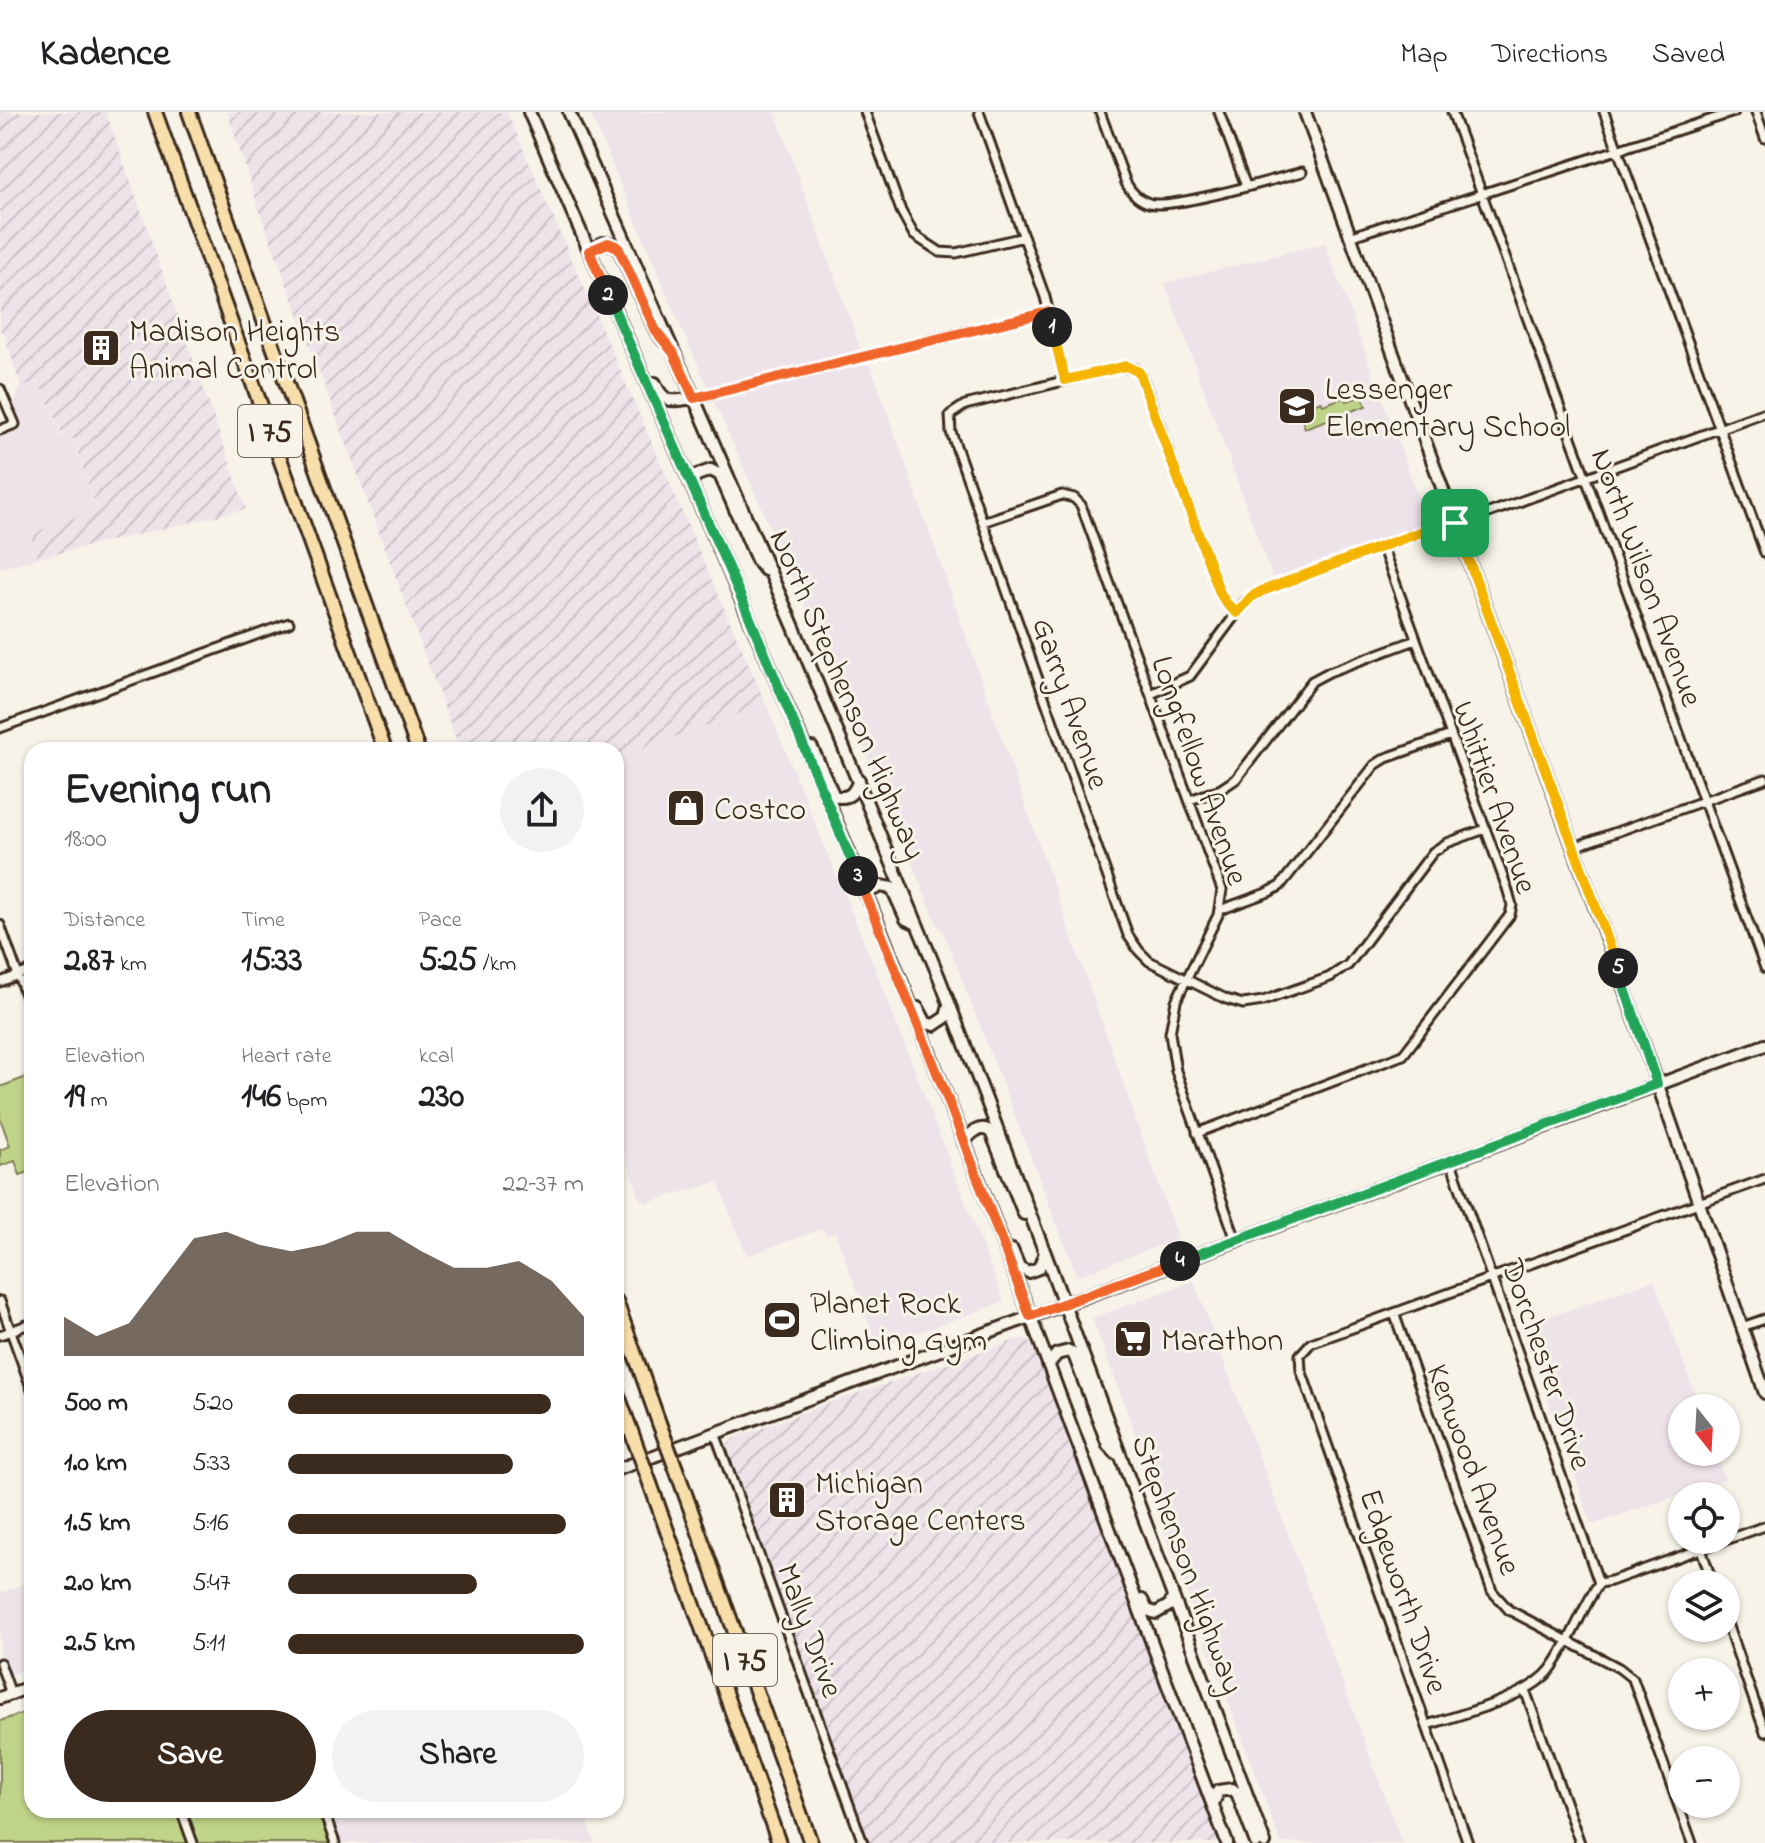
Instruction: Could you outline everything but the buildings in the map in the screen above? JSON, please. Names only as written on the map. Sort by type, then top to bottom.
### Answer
[{"type":"highway","name":"I 75","points":[[155,112],[382,742]]},
{"type":"highway","name":"I 75","points":[[189,112],[415,742]]},
{"type":"highway","name":"I 75","points":[[624,1324],[811,1843]]},
{"type":"highway","name":"I 75","points":[[624,1412],[779,1843]]},
{"type":"main road","name":"North Stephenson Highway","points":[[529,112],[784,698],[865,894],[1030,1316]]},
{"type":"main road","name":"North Stephenson Highway","points":[[569,112],[859,780],[949,1003],[1064,1303]]},
{"type":"main road","points":[[1305,112],[1574,847],[1765,1393]]},
{"type":"main road","points":[[589,251],[603,243],[618,247],[656,331],[673,352]]},
{"type":"main road","points":[[610,301],[626,318],[660,395],[669,400],[694,398]]},
{"type":"main road","points":[[691,481],[704,471],[711,470],[720,475],[757,560],[774,581]]},
{"type":"main road","points":[[784,698],[799,717],[834,796],[849,796],[855,791],[859,780]]},
{"type":"main road","points":[[865,894],[880,886],[892,888],[906,919],[917,924]]},
{"type":"main road","points":[[900,985],[913,998],[923,1020],[929,1024],[944,1020],[949,1003]]},
{"type":"main road","points":[[624,1467],[1765,1045]]},
{"type":"main road","points":[[964,1143],[968,1136],[978,1130],[991,1132],[1022,1212],[1033,1222]]},
{"type":"main road","points":[[973,1167],[991,1194],[1021,1270],[1028,1272],[1039,1268],[1045,1253]]},
{"type":"main road","name":"Stephenson Highway","points":[[1064,1303],[1265,1843]]},
{"type":"main road","name":"Stephenson Highway","points":[[1030,1316],[1227,1843]]},
{"type":"main road","points":[[1048,1365],[1052,1358],[1063,1352],[1069,1351],[1074,1355],[1108,1445],[1122,1459]]},
{"type":"main road","points":[[1083,1458],[1097,1481],[1144,1606],[1152,1612],[1160,1612],[1170,1605],[1173,1597]]},
{"type":"main road","points":[[5,1696],[24,1689]]},
{"type":"main road","points":[[1213,1806],[1218,1791],[1232,1789],[1237,1793],[1256,1843]]},
{"type":"street","points":[[865,112],[901,211],[914,235],[940,252],[956,253],[1024,237]]},
{"type":"street","points":[[979,112],[1024,237],[1065,380],[1126,366],[1136,369],[1143,380],[1220,593],[1237,613]]},
{"type":"street","points":[[1100,112],[1126,183],[1132,193],[1149,203],[1173,204],[1302,172]]},
{"type":"street","points":[[1219,112],[1246,186]]},
{"type":"street","name":"North Wilson Avenue","points":[[1452,112],[1765,968]]},
{"type":"street","points":[[1604,112],[1765,553]]},
{"type":"street","points":[[1349,237],[1734,112]]},
{"type":"street","points":[[1756,112],[1765,138]]},
{"type":"street","points":[[694,398],[1048,312]]},
{"type":"street","name":"Garry Avenue","points":[[1065,380],[965,405],[950,415],[951,432],[1128,935],[1139,951],[1149,961],[1232,1002],[1250,1004],[1330,977],[1348,965],[1433,852],[1447,843],[1485,829]]},
{"type":"street","points":[[0,389],[15,424],[0,430]]},
{"type":"street","points":[[1151,694],[1190,676],[1237,613],[1251,597],[1262,591],[1434,527],[1455,523],[1586,478],[1765,412]]},
{"type":"street","name":"Longfellow Avenue","points":[[983,522],[1062,495],[1078,501],[1222,890],[1220,910],[1176,1001],[1170,1033],[1176,1071],[1236,1240]]},
{"type":"street","name":"Whittier Avenue","points":[[1197,1133],[1390,1062],[1409,1050],[1510,915],[1510,898],[1382,546]]},
{"type":"street","points":[[0,728],[289,623]]},
{"type":"street","points":[[1190,800],[1226,786],[1241,775],[1312,681],[1416,640]]},
{"type":"street","points":[[1220,910],[1280,886],[1375,765],[1386,758],[1451,735]]},
{"type":"street","points":[[1574,847],[1765,779]]},
{"type":"street","points":[[0,925],[24,992]]},
{"type":"street","points":[[0,982],[24,973]]},
{"type":"street","name":"Dorchester Drive","points":[[1451,1162],[1599,1583]]},
{"type":"street","points":[[1394,1313],[1765,1179]]},
{"type":"street","points":[[0,1301],[24,1367]]},
{"type":"street","name":"Edgeworth Drive","points":[[1394,1313],[1311,1343],[1300,1355],[1301,1370],[1468,1843]]},
{"type":"street","name":"Kenwood Avenue","points":[[1394,1313],[1492,1591],[1509,1610],[1619,1668],[1633,1679],[1692,1843]]},
{"type":"street","points":[[1742,1327],[1765,1319]]},
{"type":"street","points":[[0,1335],[24,1326]]},
{"type":"street","name":"Mally Drive","points":[[715,1433],[863,1843]]},
{"type":"street","points":[[1740,1535],[1765,1526]]},
{"type":"street","points":[[1427,1725],[1525,1690],[1550,1670],[1599,1583],[1686,1554]]},
{"type":"street","points":[[1733,1642],[1765,1732]]},
{"type":"street","points":[[0,1663],[5,1696]]},
{"type":"street","points":[[1525,1690],[1580,1843]]},
{"type":"street","points":[[184,1818],[193,1843]]},
{"type":"street","points":[[326,1818],[335,1843]]},
{"type":"shaded area","points":[[0,112],[106,112],[246,509],[38,558],[30,534],[97,509],[72,436],[64,438],[38,381],[21,387],[3,331],[0,331]]},
{"type":"shaded area","points":[[227,112],[507,112],[766,704],[624,755],[624,742],[457,742],[259,209]]},
{"type":"shaded area","points":[[590,112],[775,112],[860,347],[873,372],[1178,1239],[1077,1276],[943,931],[937,924],[809,614],[681,327]]},
{"type":"shaded area","name":"Lessenger Elementary School","points":[[1325,243],[1430,529],[1275,585],[1165,283]]},
{"type":"shaded area","points":[[38,381],[63,438],[71,435],[97,509],[30,534],[38,558],[0,568],[0,439],[21,387]]},
{"type":"shaded area","points":[[766,704],[879,978],[1004,1302],[878,1347],[835,1232],[827,1235],[822,1229],[747,1256],[718,1182],[646,1203],[640,1198],[624,1154],[624,755]]},
{"type":"shaded area","points":[[1654,1280],[1695,1394],[1668,1394],[1668,1466],[1720,1466],[1725,1479],[1716,1482],[1668,1482],[1668,1499],[1592,1525],[1522,1326]]},
{"type":"shaded area","points":[[1194,1281],[1402,1843],[1281,1843],[1162,1526],[1152,1478],[1092,1318]]},
{"type":"shaded area","points":[[1022,1338],[1030,1341],[1038,1355],[1221,1843],[868,1843],[727,1445],[734,1438],[829,1403]]},
{"type":"shaded area","points":[[24,1584],[24,1670],[0,1679],[0,1593]]},
{"type":"shaded area","points":[[321,1818],[586,1818],[595,1843],[330,1843]]},
{"type":"green space","points":[[1362,396],[1366,406],[1305,428],[1298,409],[1321,401],[1323,405],[1345,397],[1347,401]]},
{"type":"green space","points":[[24,1078],[24,1174],[20,1175],[15,1161],[0,1166],[0,1150],[10,1146],[0,1118],[0,1087]]},
{"type":"green space","points":[[24,1713],[24,1818],[321,1818],[330,1843],[0,1843],[0,1721]]},
{"type":"place","name":"Madison Heights Animal Control","points":[[101,348]]},
{"type":"place","name":"Lessenger Elementary School","points":[[1297,406]]},
{"type":"place","name":"Costco","points":[[686,808]]},
{"type":"place","name":"Planet Rock Climbing Gym","points":[[782,1320]]},
{"type":"place","name":"Marathon","points":[[1133,1339]]},
{"type":"place","name":"Michigan Storage Centers","points":[[787,1500]]},
{"type":"route","points":[[603,243],[618,247],[656,331],[673,352],[694,398],[1048,312],[1065,380],[1126,366],[1138,370],[1220,593],[1237,613],[1245,602],[1262,591],[1434,527],[1455,523],[1657,1084],[1030,1316],[948,1100],[830,806],[589,251],[603,243]]}]
